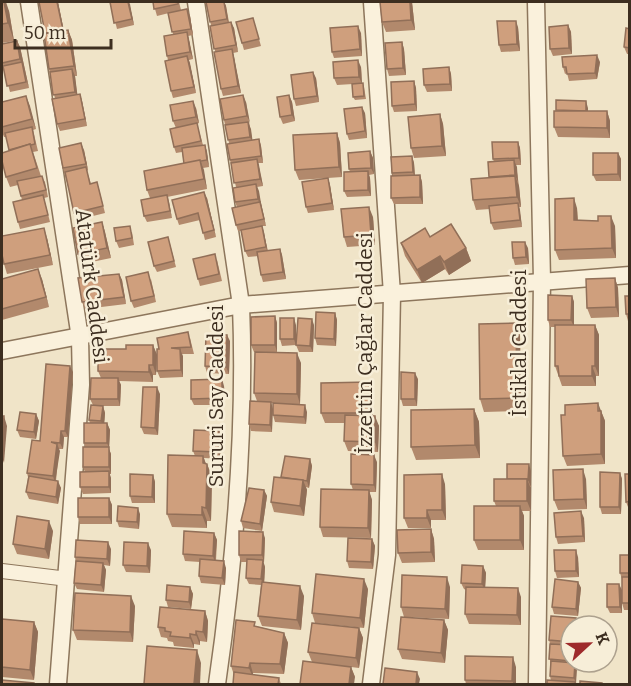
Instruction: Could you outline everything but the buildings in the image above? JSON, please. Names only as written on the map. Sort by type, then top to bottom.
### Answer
[{"type":"street","name":"Atatürk Caddesi","points":[[29,2],[80,338],[81,385],[68,579],[58,684]]},
{"type":"street","name":"Sururi Say Caddesi","points":[[196,2],[241,305],[238,493],[229,602],[217,684]]},
{"type":"street","name":"İzzettin Çağlar Caddesi","points":[[371,684],[387,555],[392,294],[372,2]]},
{"type":"street","name":"İstiklal Caddesi","points":[[536,2],[542,280],[537,684]]},
{"type":"street","points":[[2,351],[80,338],[241,305],[630,275]]},
{"type":"street","points":[[2,571],[68,579]]}]
